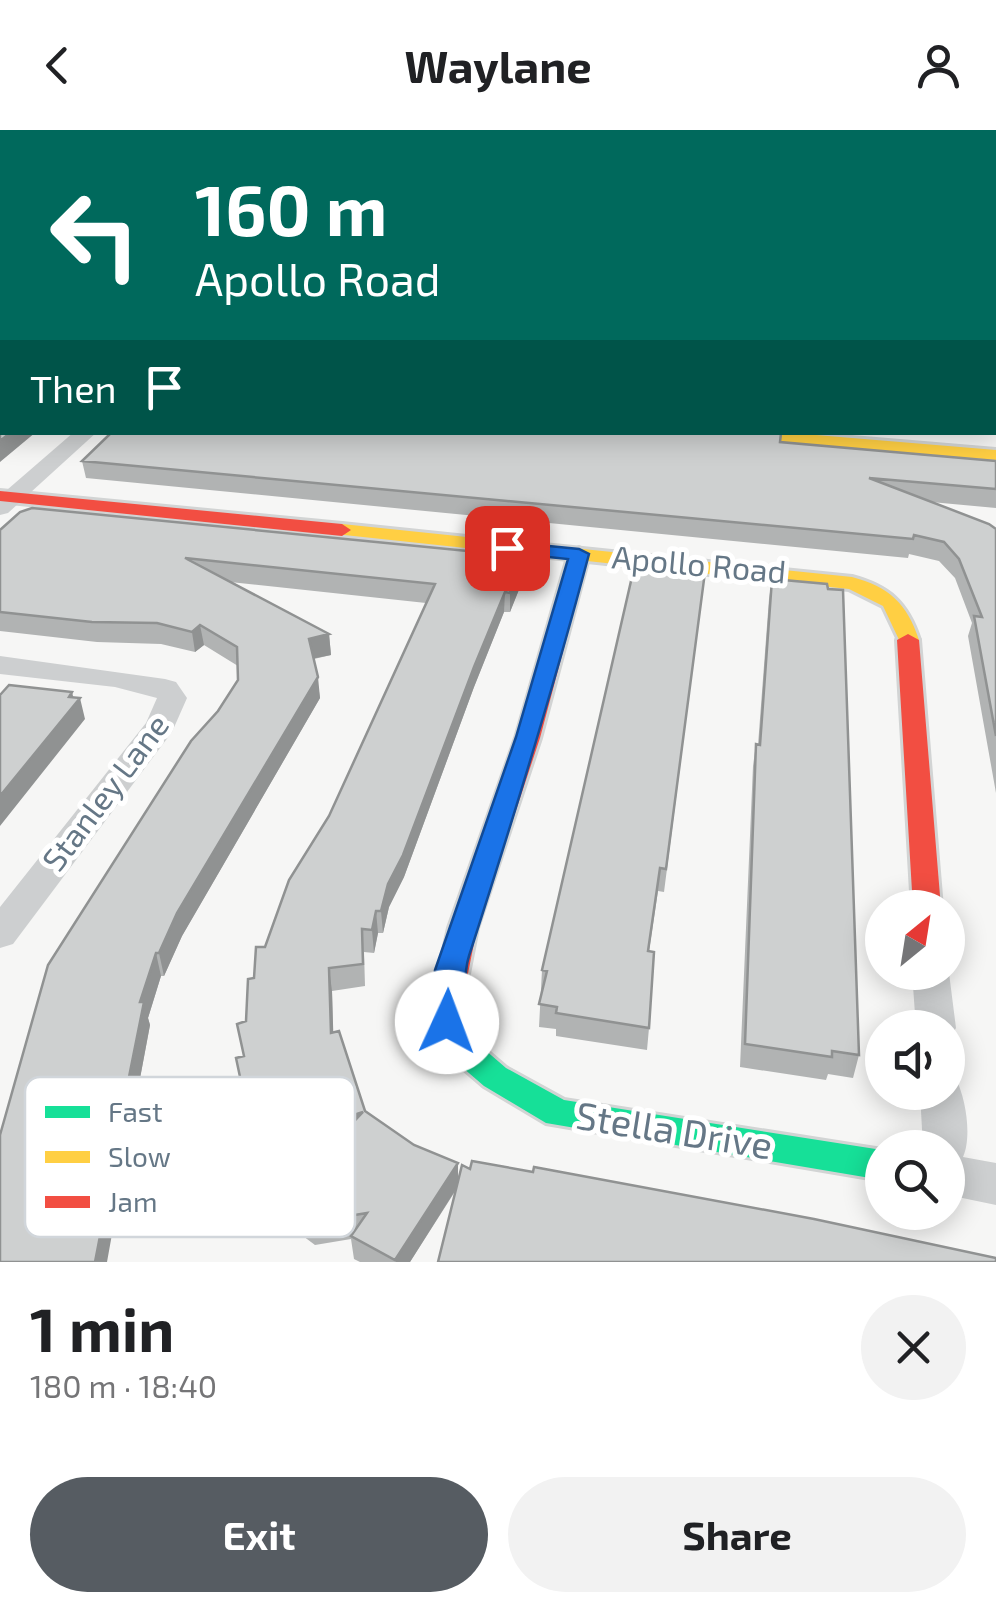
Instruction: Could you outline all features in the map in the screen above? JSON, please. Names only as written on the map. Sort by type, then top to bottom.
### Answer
[{"type":"street","points":[[4,500],[83,435]]},
{"type":"street","points":[[752,435],[996,455]]},
{"type":"street","name":"Apollo Road","points":[[4,500],[396,533],[801,575],[852,583],[887,596],[900,610],[911,653],[926,890]]},
{"type":"street","name":"Stella Drive","points":[[579,554],[528,737],[450,970],[447,1022],[462,1047],[487,1071],[558,1113],[865,1162]]},
{"type":"street","name":"Stanley Lane","points":[[0,665],[115,678],[166,688],[172,698],[161,725],[0,934]]},
{"type":"street","points":[[965,1179],[996,1184]]},
{"type":"building","points":[[109,435],[781,435],[780,442],[996,461],[996,489],[869,478],[996,529],[996,736],[974,616],[982,617],[959,559],[944,542],[914,535],[913,539],[82,461]]},
{"type":"building","points":[[32,508],[498,554],[519,557],[517,562],[522,563],[510,593],[505,592],[474,667],[403,855],[388,884],[381,911],[376,911],[372,930],[362,929],[363,964],[329,968],[331,1033],[339,1031],[354,1077],[240,1077],[236,1058],[244,1056],[237,1024],[246,1021],[248,979],[254,978],[256,947],[265,947],[289,880],[329,816],[435,584],[185,558],[329,634],[309,639],[318,677],[156,953],[140,1002],[144,1002],[129,1077],[25,1077],[25,1237],[100,1237],[95,1262],[0,1262],[0,1135],[48,965],[191,741],[218,711],[238,680],[237,647],[200,625],[192,632],[157,623],[92,622],[0,612],[0,530],[20,512]]},
{"type":"building","points":[[634,568],[705,572],[666,869],[660,868],[648,951],[654,952],[649,1028],[556,1013],[557,1007],[539,1004],[547,971],[542,970]]},
{"type":"building","points":[[772,579],[827,584],[828,589],[843,590],[859,1055],[832,1051],[832,1057],[745,1044],[756,744],[760,745]]},
{"type":"building","points":[[9,685],[72,692],[69,697],[80,698],[0,796],[0,695]]},
{"type":"building","points":[[355,1080],[365,1111],[414,1145],[458,1163],[395,1260],[353,1237],[367,1213],[355,1215],[355,1120],[363,1112],[355,1115]]},
{"type":"building","points":[[472,1161],[533,1172],[534,1167],[814,1219],[996,1258],[996,1262],[438,1262],[462,1165],[470,1169]]},
{"type":"traffic: fast","points":[[447,1004],[448,1023],[466,1052],[495,1077],[558,1113],[865,1162]]},
{"type":"traffic: slow","points":[[752,435],[996,455]]},
{"type":"traffic: slow","points":[[342,530],[852,583],[876,592],[896,608],[908,640]]},
{"type":"traffic: jam","points":[[0,496],[342,530]]},
{"type":"traffic: jam","points":[[447,1004],[463,928],[528,738],[579,554]]},
{"type":"traffic: jam","points":[[908,640],[926,890]]},
{"type":"route","points":[[447,1022],[450,970],[528,737],[579,554],[507,548]]}]
